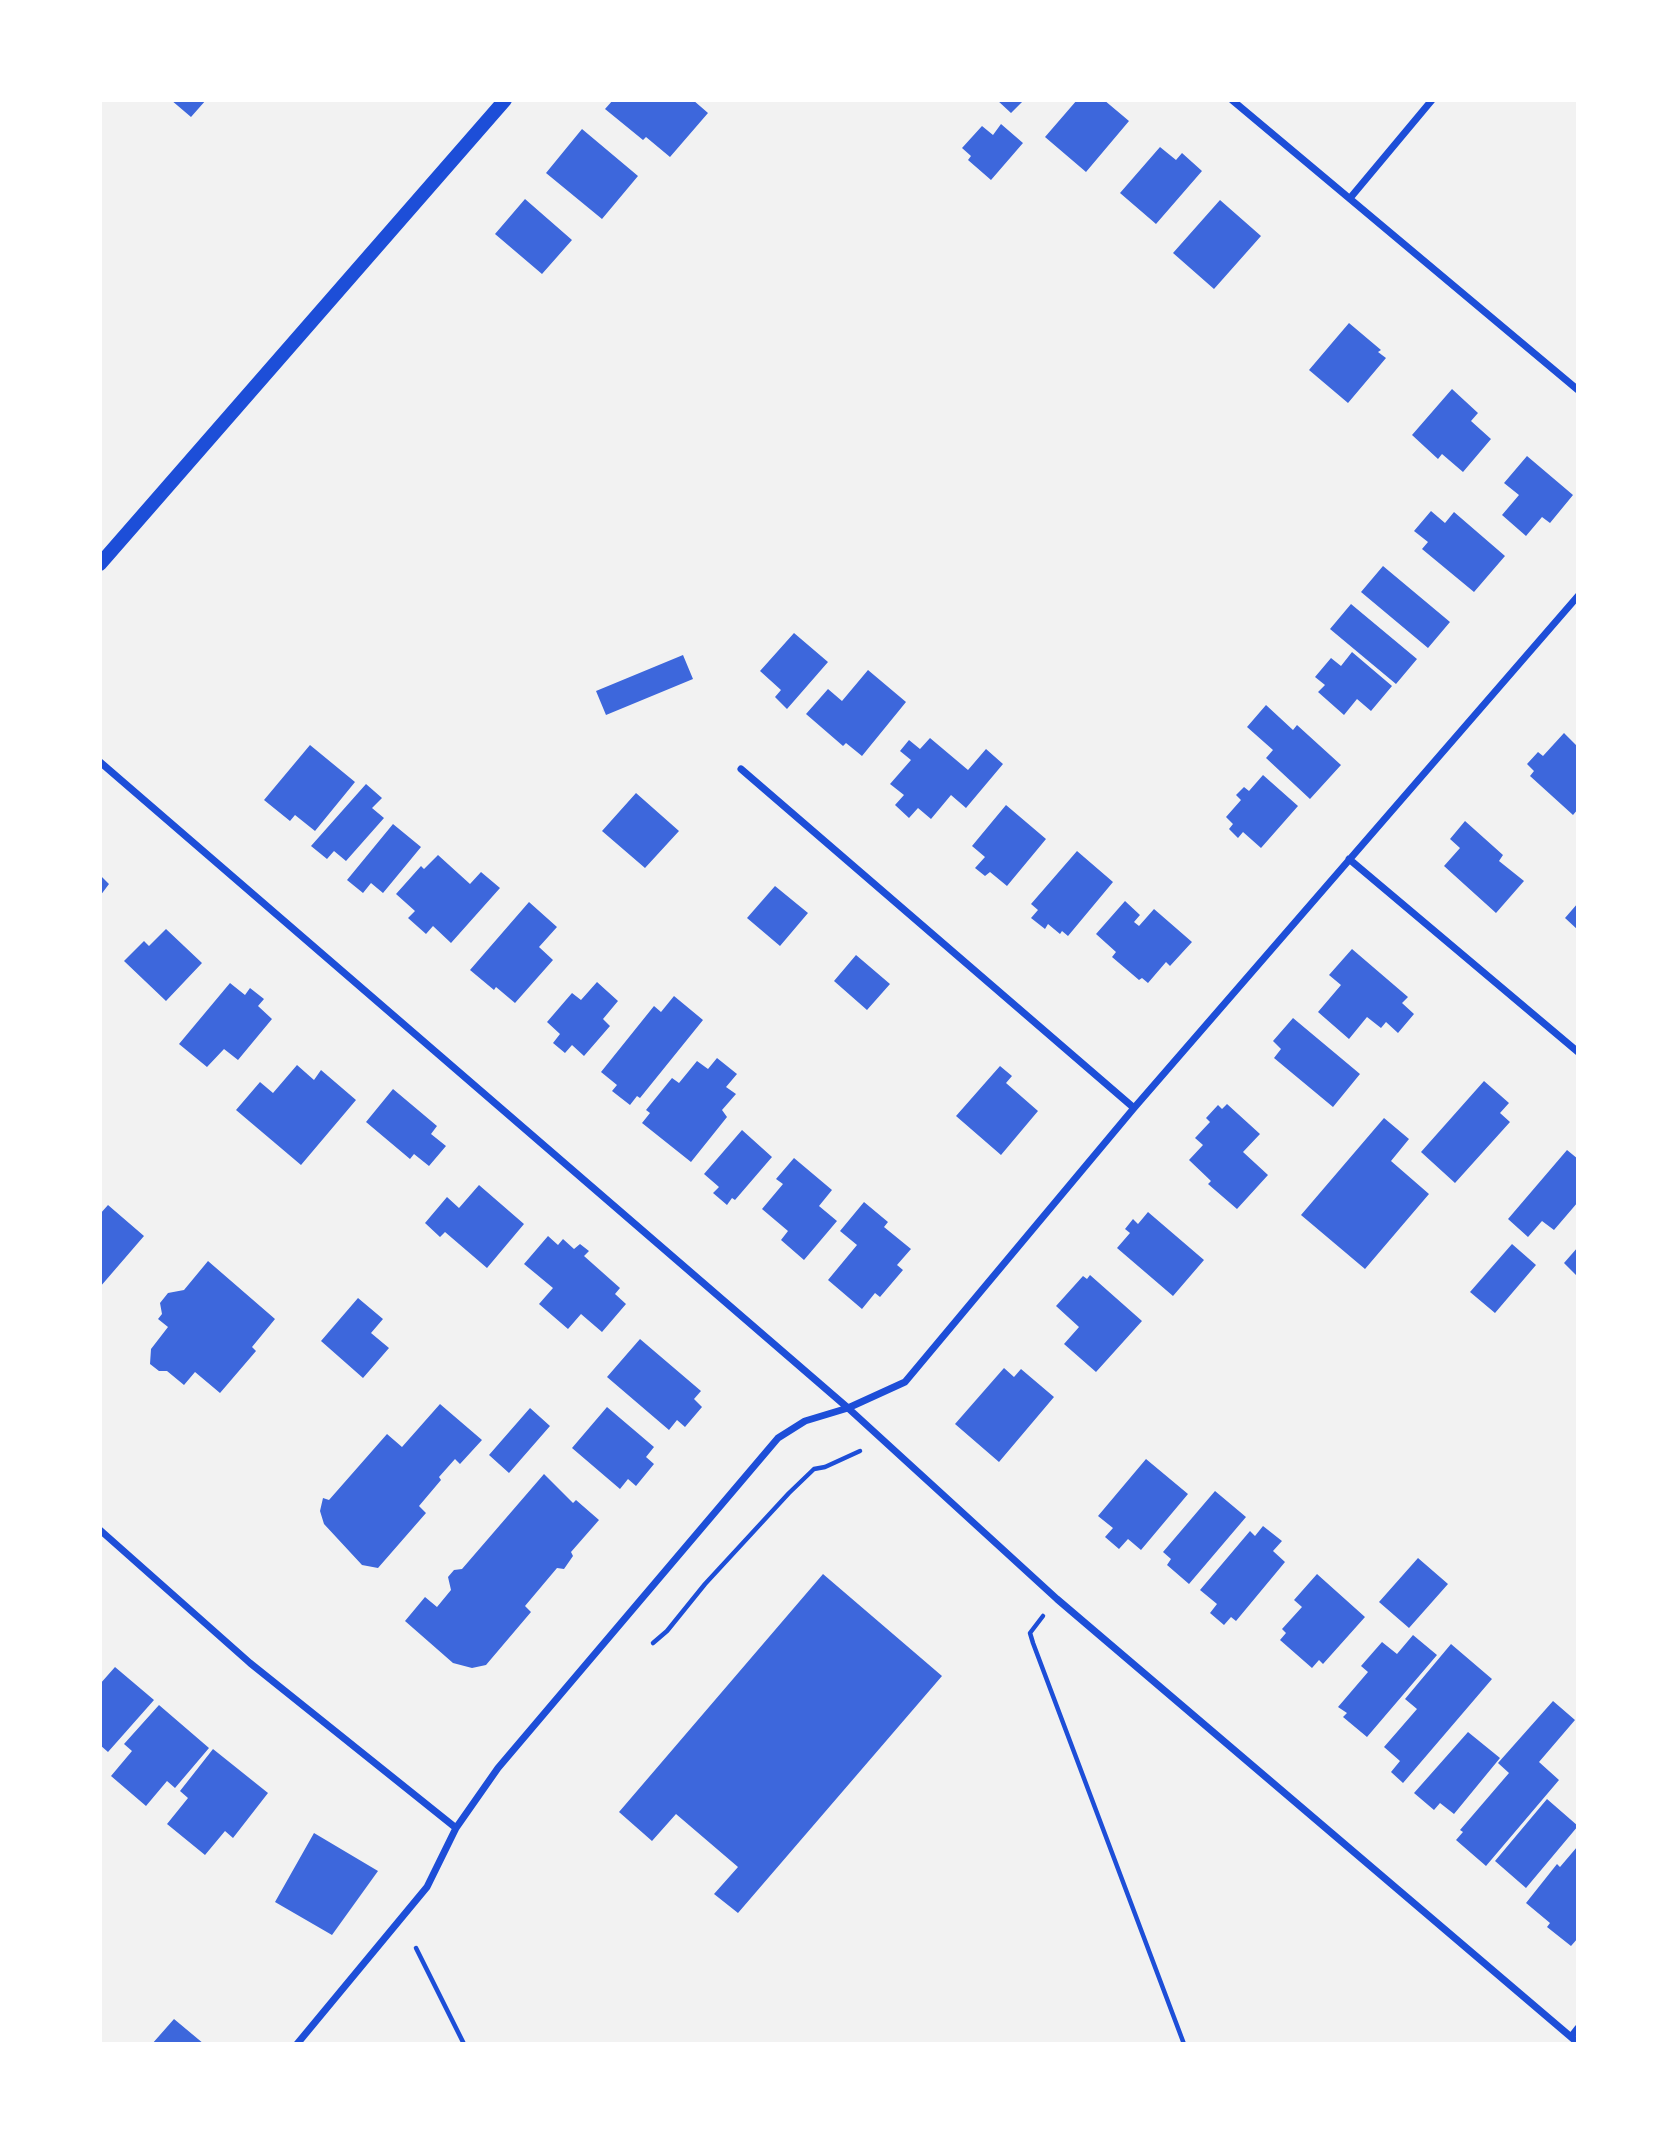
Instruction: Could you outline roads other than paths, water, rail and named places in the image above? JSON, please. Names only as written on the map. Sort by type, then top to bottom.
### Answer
[{"type":"main road","points":[[100,564],[505,100]]},
{"type":"street","points":[[1233,100],[1578,390]]},
{"type":"street","points":[[1351,197],[1432,100]]},
{"type":"street","points":[[297,2044],[427,1887],[456,1828],[498,1768],[778,1438],[805,1421],[848,1408],[905,1382],[1134,1108],[1578,596]]},
{"type":"street","points":[[100,762],[848,1408],[1057,1599],[1578,2043]]},
{"type":"street","points":[[741,769],[1134,1108]]},
{"type":"street","points":[[1349,859],[1578,1052]]},
{"type":"street","points":[[100,1530],[250,1663],[456,1828]]},
{"type":"street","points":[[1571,2037],[1578,2028]]}]
